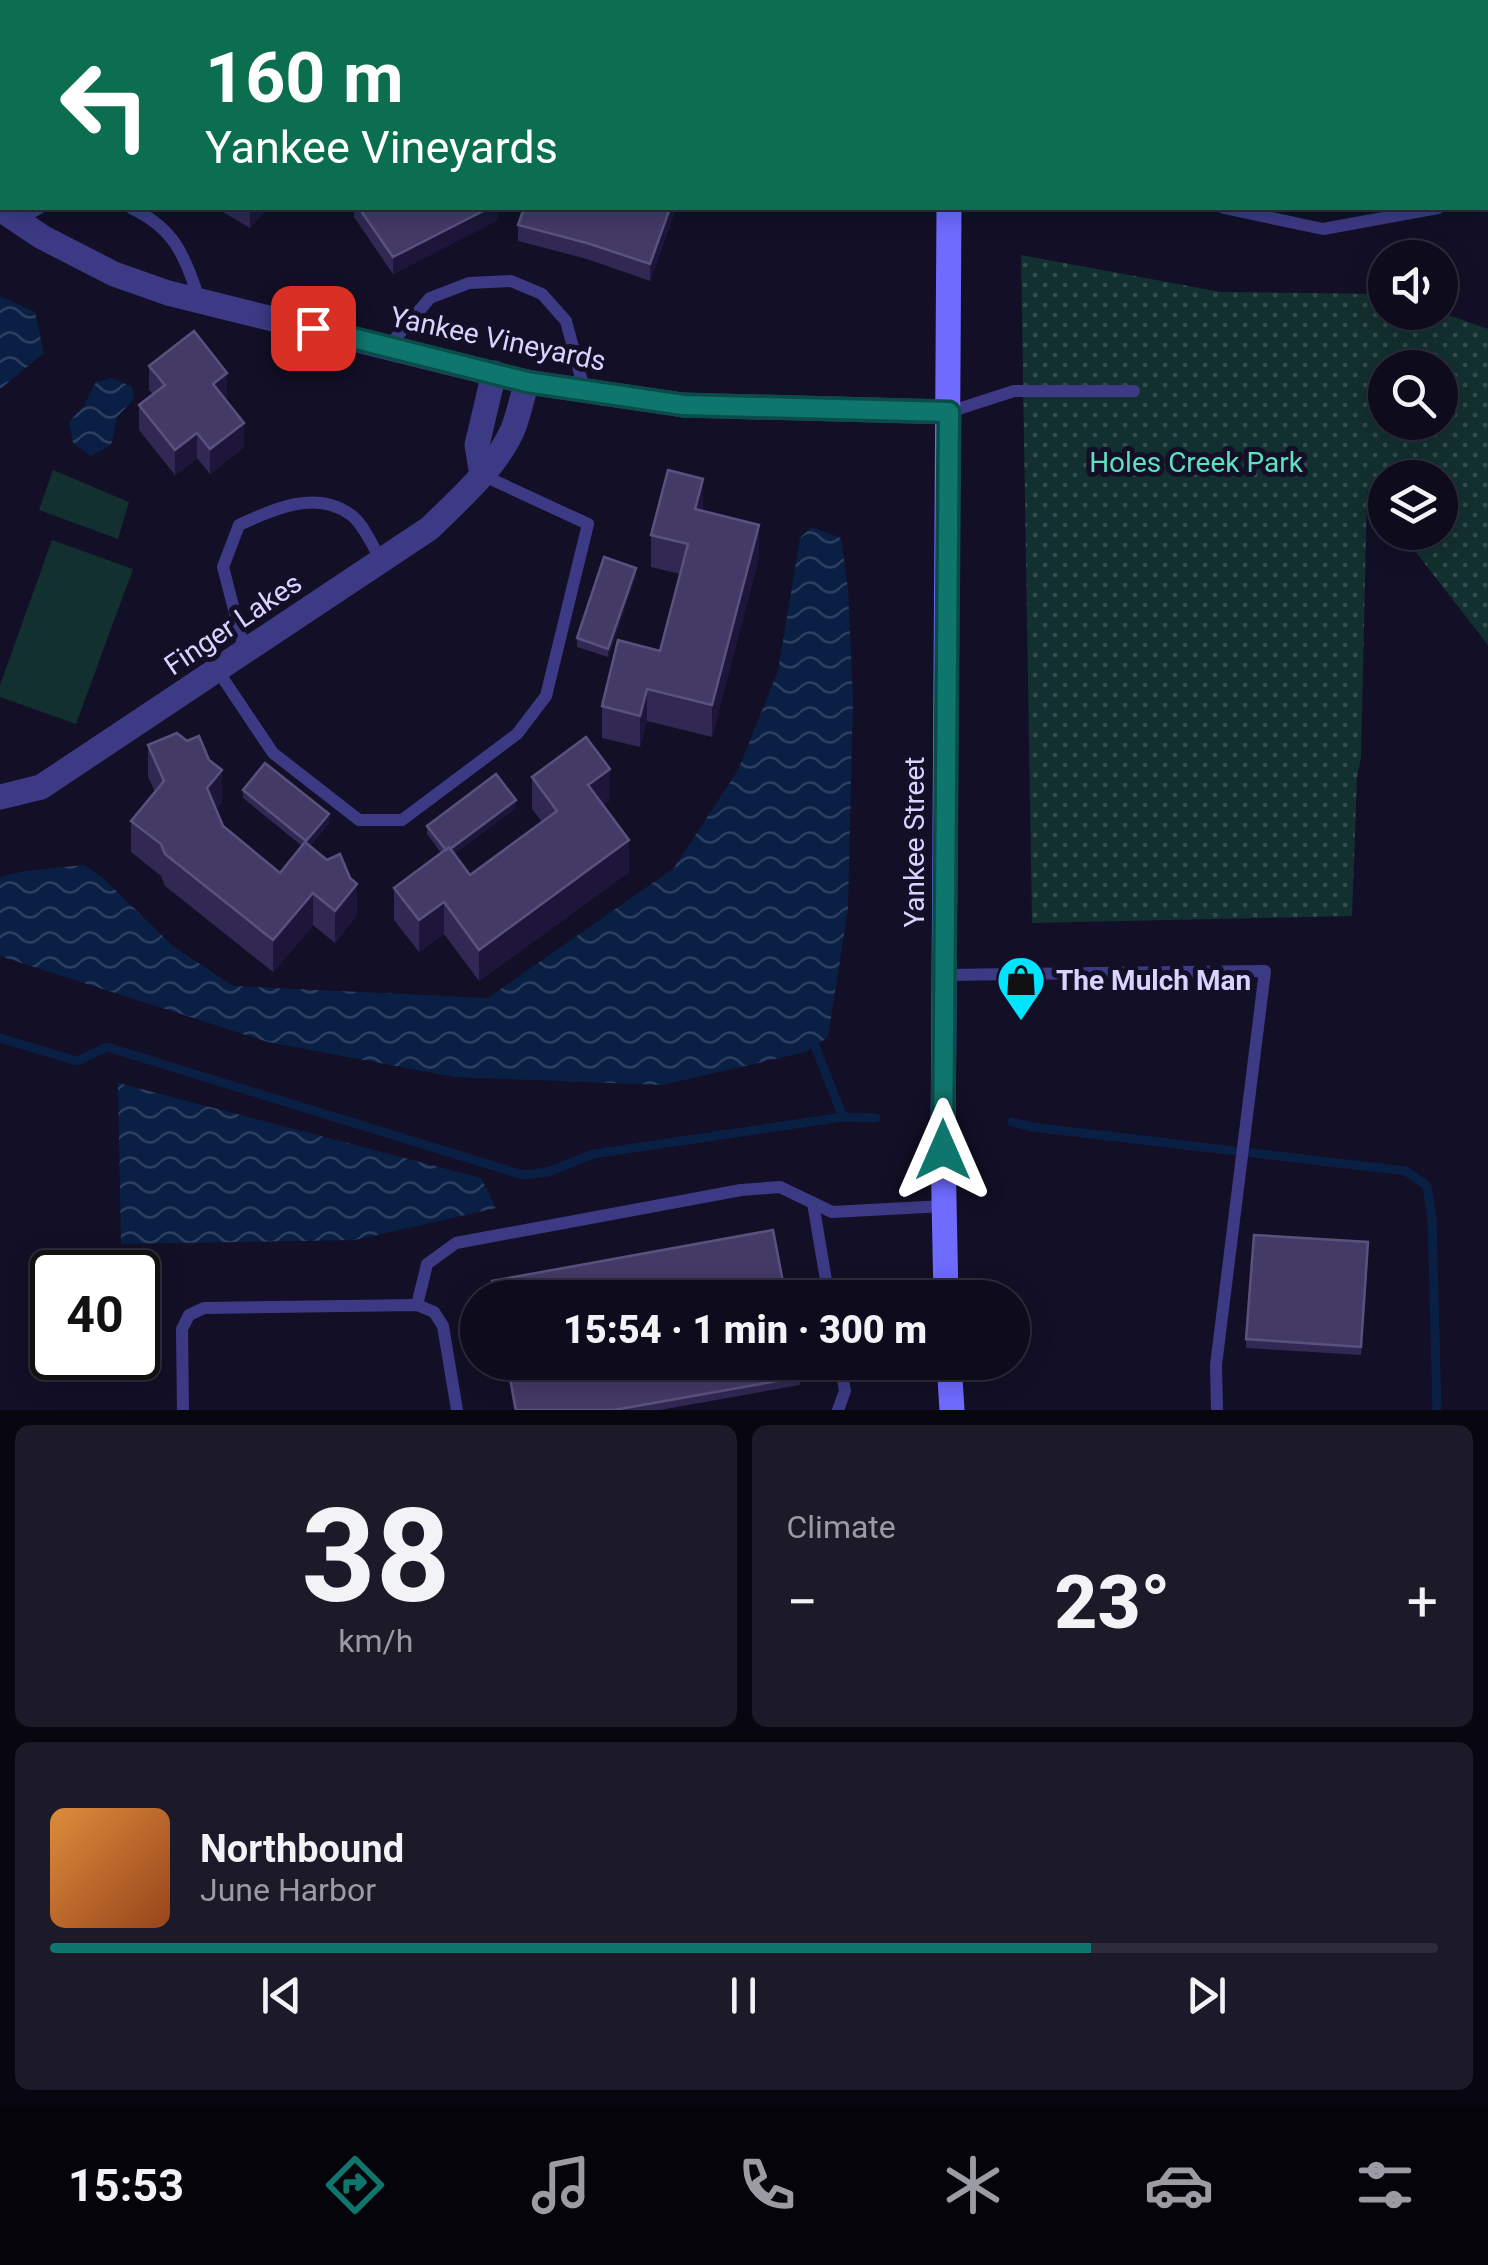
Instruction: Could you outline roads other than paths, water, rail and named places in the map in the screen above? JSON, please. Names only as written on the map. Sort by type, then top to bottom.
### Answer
[{"type":"street","name":"Yankee Street","points":[[946,1280],[949,210]]},
{"type":"street","name":"Yankee Vineyards","points":[[19,212],[42,237],[114,274],[200,301],[527,382],[683,405],[949,412]]},
{"type":"street","points":[[482,475],[477,444],[494,373]]},
{"type":"street","name":"Finger Lakes","points":[[0,798],[41,787],[430,528],[482,475],[512,430],[527,382]]},
{"type":"street","points":[[950,1380],[952,1410]]},
{"type":"lane","points":[[136,210],[156,219],[182,249],[200,301]]},
{"type":"lane","points":[[1233,210],[1323,229],[1380,212],[1409,210]]},
{"type":"lane","points":[[388,347],[430,298],[469,283],[511,281],[542,294],[566,321],[584,389]]},
{"type":"lane","points":[[949,412],[1014,391],[1134,392]]},
{"type":"lane","points":[[218,671],[273,753],[360,820],[402,820],[517,734],[546,696],[588,524],[482,475]]},
{"type":"lane","points":[[245,653],[223,567],[239,525],[280,506],[322,503],[352,515],[382,561]]},
{"type":"lane","points":[[944,975],[1265,971],[1216,1365],[1217,1410]]},
{"type":"lane","points":[[417,1305],[426,1264],[456,1243],[742,1190],[780,1187],[832,1212],[944,1206]]},
{"type":"lane","points":[[814,1203],[826,1280]]},
{"type":"lane","points":[[183,1410],[182,1329],[189,1316],[204,1308],[417,1305],[434,1312],[444,1326],[457,1410]]},
{"type":"lane","points":[[838,1410],[845,1392],[843,1380]]},
{"type":"water","points":[[0,296],[35,312],[44,353],[0,389]]},
{"type":"water","points":[[112,378],[132,387],[134,399],[117,417],[111,445],[91,456],[73,443],[69,422],[83,407],[96,382]]},
{"type":"water","points":[[811,527],[841,538],[848,589],[853,697],[848,909],[828,1037],[806,1052],[662,1085],[454,1077],[268,1042],[0,956],[0,877],[84,865],[103,878],[173,946],[233,986],[488,998],[674,868],[738,770],[778,671],[800,538]]},
{"type":"water","points":[[118,1083],[481,1178],[496,1208],[355,1240],[121,1244]]},
{"type":"waterway","points":[[0,1038],[77,1061],[107,1047],[523,1175],[548,1172],[593,1154],[843,1117],[876,1118]]},
{"type":"waterway","points":[[815,1046],[843,1117]]},
{"type":"waterway","points":[[1012,1122],[1406,1171],[1427,1186],[1432,1219],[1437,1410]]},
{"type":"place","name":"The Mulch Man","points":[[1021,1022]]},
{"type":"park label","name":"Holes Creek Park","points":[[1196,462]]}]
